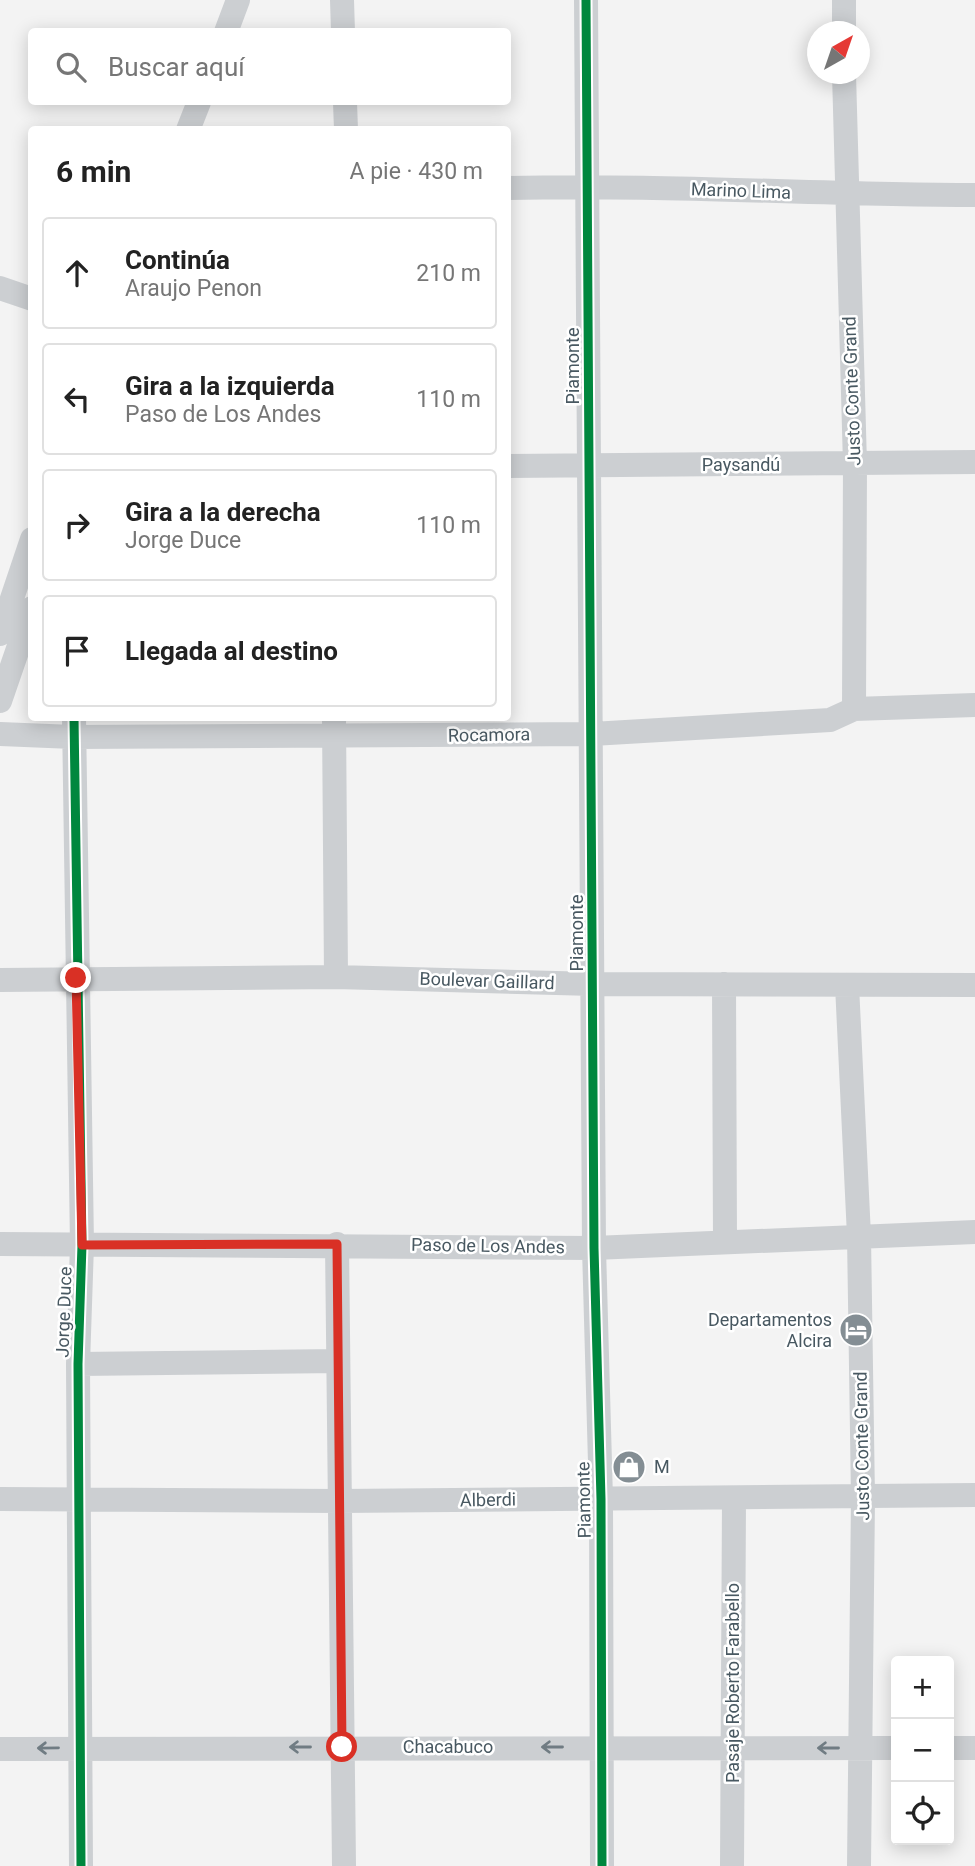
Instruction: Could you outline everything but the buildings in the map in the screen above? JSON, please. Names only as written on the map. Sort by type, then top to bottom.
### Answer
[{"type":"street","points":[[228,28],[238,0]]},
{"type":"street","points":[[342,0],[343,28]]},
{"type":"street","name":"Piamonte","points":[[586,0],[594,1248],[601,1499],[602,1866]]},
{"type":"street","points":[[844,0],[844,21]]},
{"type":"street","name":"Justo Conte Grand","points":[[844,84],[855,464],[854,709]]},
{"type":"street","points":[[190,126],[198,105]]},
{"type":"street","points":[[345,105],[346,126]]},
{"type":"street","name":"Marino Lima","points":[[511,188],[589,186],[846,195],[975,195]]},
{"type":"street","points":[[0,288],[28,298]]},
{"type":"street","name":"Paysandú","points":[[511,466],[975,462]]},
{"type":"street","points":[[0,634],[15,598],[28,554]]},
{"type":"street","points":[[0,701],[15,598]]},
{"type":"street","name":"Rocamora","points":[[0,734],[74,727],[334,727],[592,734],[830,720],[854,709],[975,705]]},
{"type":"street","name":"Jorge Duce","points":[[74,727],[82,1245],[78,1364],[81,1500],[81,1866]]},
{"type":"street","points":[[334,727],[336,977]]},
{"type":"street","name":"Boulevar Gaillard","points":[[0,979],[336,977],[594,984],[975,985]]},
{"type":"street","points":[[724,984],[725,1242]]},
{"type":"street","name":"Justo Conte Grand","points":[[847,985],[859,1236],[863,1497],[859,1866]]},
{"type":"street","name":"Paso de Los Andes","points":[[0,1244],[337,1244],[594,1248],[975,1232]]},
{"type":"street","points":[[337,1244],[344,1866]]},
{"type":"street","points":[[78,1364],[338,1362]]},
{"type":"street","name":"Alberdi","points":[[0,1499],[734,1500],[975,1495]]},
{"type":"street","name":"Pasaje Roberto Farabello","points":[[732,1866],[734,1500]]},
{"type":"street","name":"Chacabuco","points":[[0,1749],[891,1748]]},
{"type":"street","points":[[954,1748],[975,1748]]},
{"type":"cycle path","points":[[586,0],[594,1248],[601,1499],[602,1866]]},
{"type":"cycle path","points":[[74,721],[82,1245],[78,1364],[81,1866]]},
{"type":"place","name":"Departamentos Alcira","points":[[856,1330]]},
{"type":"place","name":"M","points":[[629,1467]]},
{"type":"route","points":[[76,978],[82,1245],[337,1244],[342,1747]]}]
